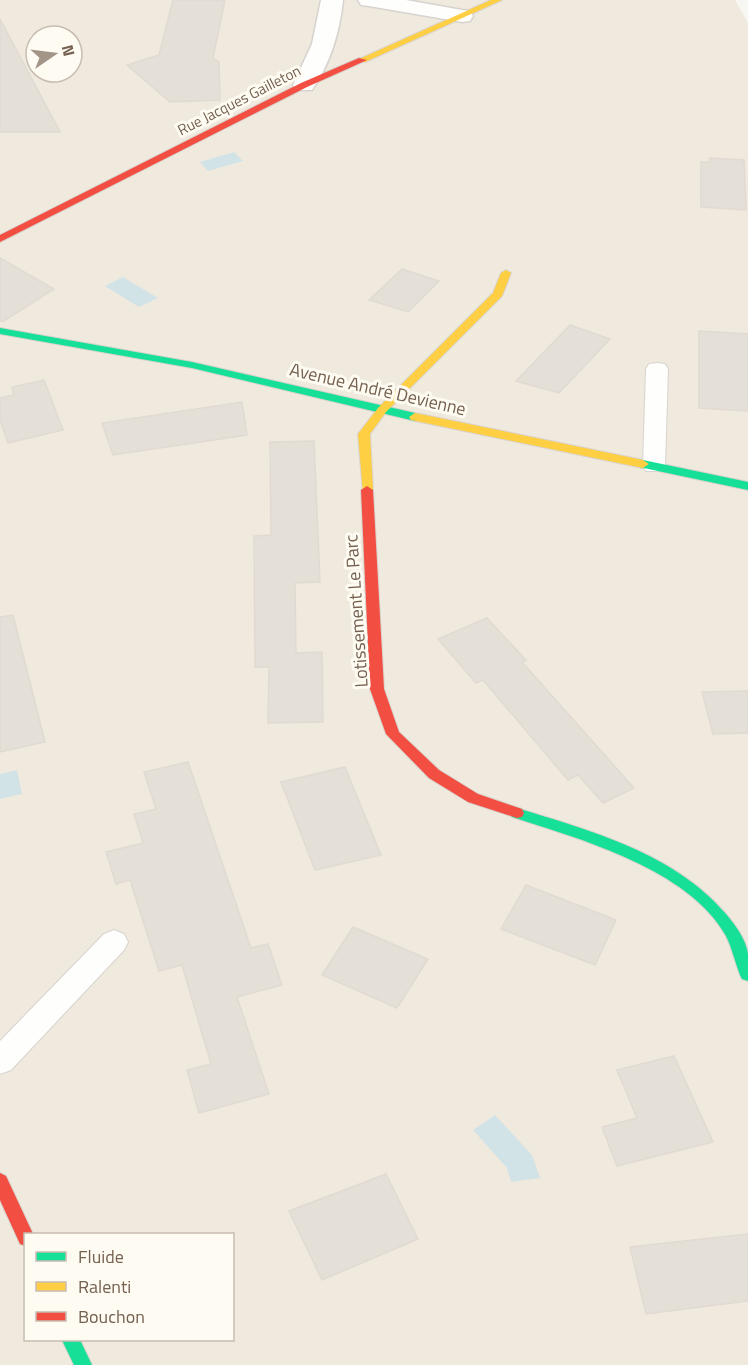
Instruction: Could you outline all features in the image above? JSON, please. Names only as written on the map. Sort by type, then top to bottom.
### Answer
[{"type":"street","points":[[304,85],[320,55],[330,27],[332,0]]},
{"type":"street","points":[[369,0],[462,16]]},
{"type":"street","name":"Rue Jacques Gailleton","points":[[0,239],[304,85],[498,0]]},
{"type":"street","name":"Lotissement Le Parc","points":[[506,273],[498,294],[382,410],[364,434],[378,689],[393,734],[434,774],[473,798],[633,853],[690,885],[730,929],[748,975]]},
{"type":"street","name":"Avenue André Devienne","points":[[0,331],[192,365],[382,410],[748,486]]},
{"type":"street","points":[[0,1181],[24,1234]]},
{"type":"street","points":[[71,1341],[83,1365]]},
{"type":"lane","points":[[654,466],[657,369]]},
{"type":"lane","points":[[0,1061],[114,942]]},
{"type":"shaded area","points":[[0,0],[735,0],[748,23],[748,1365],[0,1365]]},
{"type":"shaded area","points":[[234,152],[243,161],[208,171],[200,162]]},
{"type":"shaded area","points":[[123,277],[158,298],[139,307],[105,286]]},
{"type":"shaded area","points":[[17,770],[22,794],[0,799],[0,774]]},
{"type":"shaded area","points":[[495,1115],[532,1155],[540,1178],[511,1182],[507,1168],[473,1130]]},
{"type":"building","points":[[173,0],[225,0],[213,58],[219,62],[220,100],[170,102],[127,65],[159,55]]},
{"type":"building","points":[[0,19],[24,64],[24,84],[35,84],[60,132],[0,132]]},
{"type":"building","points":[[710,158],[744,160],[746,210],[701,207],[701,162],[710,162]]},
{"type":"building","points":[[0,258],[54,289],[4,321],[0,321]]},
{"type":"building","points":[[402,269],[439,281],[408,312],[369,300]]},
{"type":"building","points":[[570,325],[610,339],[559,393],[516,381]]},
{"type":"building","points":[[699,331],[748,334],[748,411],[699,408]]},
{"type":"building","points":[[44,380],[63,430],[8,443],[0,420],[0,398],[14,395],[12,387]]},
{"type":"building","points":[[242,402],[247,435],[113,455],[102,423]]},
{"type":"building","points":[[314,441],[320,582],[295,583],[296,653],[322,652],[323,722],[268,723],[269,667],[255,667],[254,536],[271,535],[270,442]]},
{"type":"building","points":[[13,615],[45,742],[0,752],[0,617]]},
{"type":"building","points":[[487,618],[526,660],[522,662],[634,788],[603,803],[578,775],[568,780],[483,680],[476,683],[438,639]]},
{"type":"building","points":[[748,691],[748,733],[713,734],[702,692]]},
{"type":"building","points":[[188,762],[251,948],[268,944],[282,985],[237,997],[269,1094],[199,1113],[187,1070],[211,1064],[182,965],[159,971],[130,880],[116,884],[106,852],[143,843],[134,814],[156,809],[144,772]]},
{"type":"building","points":[[345,767],[381,855],[315,870],[281,782]]},
{"type":"building","points":[[526,885],[616,920],[595,965],[501,929]]},
{"type":"building","points":[[353,927],[428,959],[397,1008],[322,975]]},
{"type":"building","points":[[674,1056],[713,1142],[617,1166],[602,1127],[637,1118],[617,1070]]},
{"type":"building","points":[[386,1174],[418,1239],[322,1280],[289,1211]]},
{"type":"building","points":[[748,1234],[748,1301],[646,1314],[630,1247]]},
{"type":"traffic: fast","points":[[0,331],[192,365],[415,417]]},
{"type":"traffic: fast","points":[[643,464],[748,486]]},
{"type":"traffic: fast","points":[[517,813],[633,854],[686,885],[709,904],[729,928],[748,975]]},
{"type":"traffic: fast","points":[[71,1341],[83,1365]]},
{"type":"traffic: slow","points":[[362,60],[498,0]]},
{"type":"traffic: slow","points":[[367,490],[364,434],[382,410],[498,294],[506,273]]},
{"type":"traffic: slow","points":[[415,417],[643,464]]},
{"type":"traffic: jam","points":[[0,239],[304,85],[362,60]]},
{"type":"traffic: jam","points":[[367,490],[377,689],[393,734],[434,774],[473,798],[517,813]]},
{"type":"traffic: jam","points":[[0,1181],[24,1234]]}]
